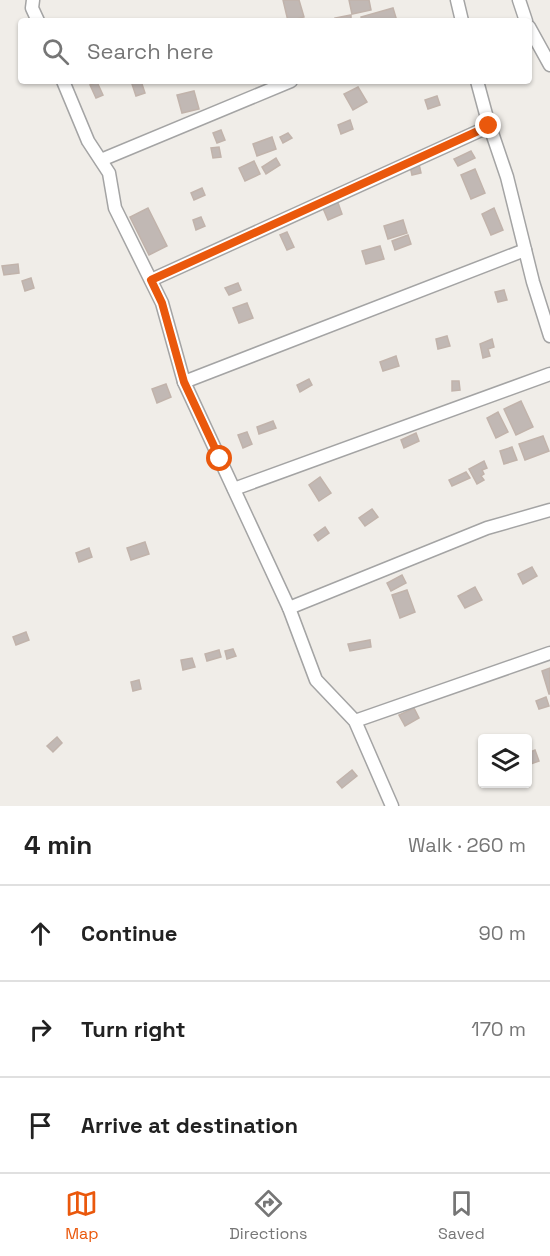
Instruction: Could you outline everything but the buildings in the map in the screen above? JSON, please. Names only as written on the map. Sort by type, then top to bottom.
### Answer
[{"type":"street","points":[[33,0],[32,8],[37,18]]},
{"type":"street","points":[[457,0],[461,18]]},
{"type":"street","points":[[519,0],[525,18]]},
{"type":"street","points":[[532,32],[550,65]]},
{"type":"street","points":[[64,84],[88,141],[109,173],[115,208],[162,303],[184,382],[289,608],[316,680],[355,720],[392,806]]},
{"type":"street","points":[[101,160],[284,84]]},
{"type":"street","points":[[478,84],[489,126],[507,177],[533,282],[550,336]]},
{"type":"street","points":[[151,280],[489,126]]},
{"type":"street","points":[[184,382],[525,250]]},
{"type":"street","points":[[234,489],[550,374]]},
{"type":"street","points":[[289,608],[487,528],[550,510]]},
{"type":"street","points":[[355,720],[550,653]]},
{"type":"route","points":[[220,459],[184,382],[162,303],[151,280],[489,126]]}]
